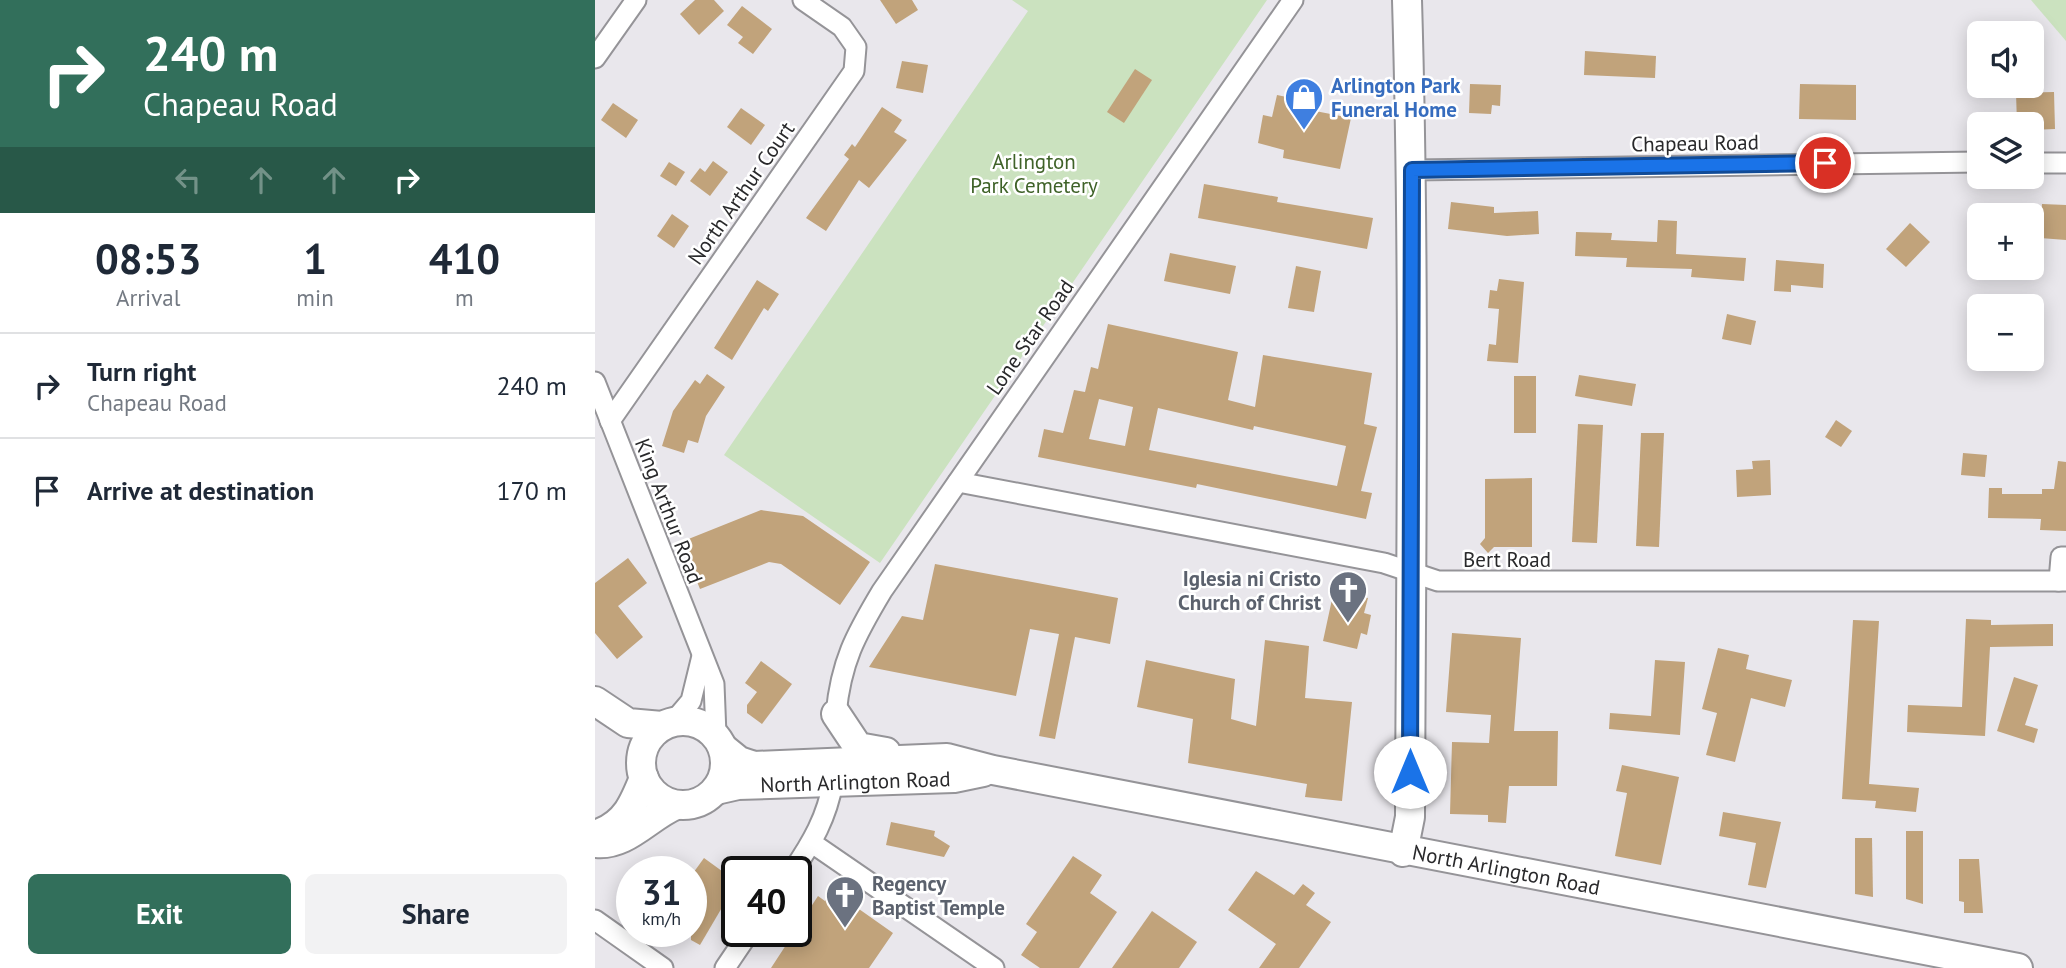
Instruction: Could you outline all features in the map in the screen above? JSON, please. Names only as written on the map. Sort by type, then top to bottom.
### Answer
[{"type":"main road","points":[[1403,852],[1410,817],[1412,170],[1407,0]]},
{"type":"main road","points":[[595,701],[628,723],[668,724],[692,721],[719,742],[724,774],[716,790],[702,801],[676,805],[659,812],[623,838],[606,844],[595,843]]},
{"type":"main road","points":[[811,763],[826,748],[836,714]]},
{"type":"main road","points":[[836,714],[858,747],[876,753],[949,749],[981,766]]},
{"type":"main road","points":[[595,722],[621,742],[653,792],[676,805]]},
{"type":"main road","points":[[595,835],[622,820],[634,804],[642,771],[644,747],[668,724]]},
{"type":"main road","name":"North Arlington Road","points":[[719,742],[739,761],[754,766],[947,758],[1403,852],[2018,968]]},
{"type":"main road","name":"North Arlington Road","points":[[716,790],[738,785],[954,778],[981,766]]},
{"type":"street","points":[[595,58],[636,0]]},
{"type":"street","name":"North Arthur Court","points":[[610,421],[854,71],[856,47],[842,27],[803,0]]},
{"type":"street","name":"Lone Star Road","points":[[836,714],[841,671],[857,632],[882,591],[1293,0]]},
{"type":"street","name":"Chapeau Road","points":[[1412,170],[1967,162]]},
{"type":"street","points":[[2044,163],[2066,163]]},
{"type":"street","name":"King Arthur Road","points":[[595,382],[714,684],[719,742]]},
{"type":"street","name":"Bert Road","points":[[958,482],[1384,563],[1438,582],[2063,581]]},
{"type":"street","points":[[2063,581],[2061,557],[2066,557]]},
{"type":"street","points":[[668,724],[691,701],[702,655]]},
{"type":"street","points":[[803,856],[828,810],[833,782]]},
{"type":"street","points":[[812,843],[994,968]]},
{"type":"street","points":[[595,920],[663,968]]},
{"type":"street","points":[[725,968],[739,947]]},
{"type":"green space","name":"Arlington Park Cemetery","points":[[1012,0],[1267,0],[880,563],[724,455],[1028,11]]},
{"type":"green space","points":[[2031,0],[2066,0],[2066,41]]},
{"type":"building","points":[[695,0],[714,0],[724,11],[699,35],[680,14]]},
{"type":"building","points":[[880,0],[912,0],[918,10],[896,24]]},
{"type":"building","points":[[742,6],[772,29],[753,54],[738,43],[743,37],[727,25]]},
{"type":"building","points":[[1585,51],[1656,56],[1655,78],[1584,75]]},
{"type":"building","points":[[902,61],[928,65],[923,93],[896,88]]},
{"type":"building","points":[[1135,69],[1152,80],[1124,123],[1107,112]]},
{"type":"building","points":[[1470,84],[1501,85],[1500,106],[1492,105],[1491,114],[1469,113]]},
{"type":"building","points":[[1800,84],[1856,85],[1856,120],[1799,119]]},
{"type":"building","points":[[2044,92],[2054,92],[2055,129],[2044,129],[2044,112],[2017,112],[2016,98],[2044,98]]},
{"type":"building","name":"Arlington Park Funeral Home","points":[[1277,95],[1306,101],[1305,109],[1351,118],[1340,169],[1283,158],[1284,150],[1258,143],[1263,115],[1272,117]]},
{"type":"building","points":[[613,103],[638,120],[626,138],[601,120]]},
{"type":"building","points":[[882,107],[902,120],[894,132],[907,140],[869,188],[859,180],[826,231],[806,218],[849,159],[844,155],[852,144],[855,147]]},
{"type":"building","points":[[741,108],[765,125],[751,145],[727,127]]},
{"type":"building","points":[[713,161],[728,172],[710,196],[690,181],[700,168],[705,172]]},
{"type":"building","points":[[669,162],[685,172],[676,186],[660,176]]},
{"type":"building","points":[[1204,184],[1278,197],[1277,202],[1373,218],[1367,249],[1198,218]]},
{"type":"building","points":[[1451,202],[1494,207],[1494,213],[1538,211],[1539,234],[1507,236],[1448,229]]},
{"type":"building","points":[[2044,204],[2066,205],[2066,240],[2044,238]]},
{"type":"building","points":[[672,214],[689,226],[674,248],[657,236]]},
{"type":"building","points":[[1658,220],[1677,221],[1676,254],[1746,258],[1744,281],[1691,277],[1692,269],[1626,267],[1627,258],[1575,256],[1576,232],[1612,233],[1611,240],[1657,242]]},
{"type":"building","points":[[1910,223],[1930,242],[1906,267],[1886,249]]},
{"type":"building","points":[[1170,253],[1236,266],[1230,294],[1164,281]]},
{"type":"building","points":[[1776,260],[1824,264],[1823,288],[1791,285],[1791,292],[1774,291]]},
{"type":"building","points":[[1296,266],[1321,271],[1314,312],[1288,308]]},
{"type":"building","points":[[1499,279],[1524,282],[1518,363],[1487,361],[1489,344],[1496,345],[1499,309],[1488,308],[1490,290],[1497,291]]},
{"type":"building","points":[[757,280],[779,294],[768,311],[764,308],[732,360],[714,348]]},
{"type":"building","points":[[1727,314],[1756,321],[1751,345],[1722,339]]},
{"type":"building","points":[[1108,324],[1238,352],[1228,400],[1255,407],[1263,355],[1372,373],[1364,424],[1377,427],[1361,491],[1372,493],[1366,519],[1197,484],[1196,488],[1038,457],[1044,429],[1063,433],[1074,390],[1085,392],[1091,367],[1098,369]],"holes":[[[1099,399],[1133,407],[1125,446],[1089,439]],[[1158,408],[1253,430],[1254,426],[1346,446],[1337,486],[1149,450]]]},
{"type":"building","points":[[707,374],[725,387],[706,416],[698,443],[688,440],[684,453],[662,446],[673,411],[695,380],[700,384]]},
{"type":"building","points":[[1579,375],[1636,384],[1632,406],[1575,396]]},
{"type":"building","points":[[1514,376],[1536,376],[1536,433],[1514,433]]},
{"type":"building","points":[[1836,420],[1852,431],[1841,447],[1825,437]]},
{"type":"building","points":[[1578,424],[1603,425],[1597,543],[1572,542]]},
{"type":"building","points":[[1641,433],[1664,433],[1659,547],[1636,546]]},
{"type":"building","points":[[1963,453],[1987,455],[1985,477],[1961,475]]},
{"type":"building","points":[[1770,460],[1771,495],[1737,497],[1736,470],[1753,469],[1752,461]]},
{"type":"building","points":[[2058,461],[2066,462],[2066,531],[2040,530],[2041,519],[1988,518],[1989,488],[2002,488],[2002,494],[2042,494],[2042,489],[2054,489]]},
{"type":"building","points":[[1532,478],[1532,547],[1494,547],[1488,553],[1480,544],[1485,538],[1485,479]]},
{"type":"building","points":[[761,510],[803,516],[870,562],[840,605],[781,564],[769,562],[700,589],[681,542]]},
{"type":"building","points":[[628,558],[647,583],[618,606],[643,637],[617,659],[595,633],[595,583]]},
{"type":"building","points":[[935,564],[1118,598],[1110,644],[1075,637],[1055,739],[1039,736],[1059,634],[1030,629],[1016,696],[869,667],[902,616],[923,620]]},
{"type":"building","name":"Iglesia ni Cristo Church of Christ","points":[[1334,590],[1368,598],[1364,613],[1371,615],[1367,635],[1361,633],[1357,649],[1323,641]]},
{"type":"building","points":[[1966,619],[1991,620],[1991,625],[2053,624],[2053,646],[1990,647],[1985,736],[1907,732],[1908,705],[1962,707]]},
{"type":"building","points":[[1853,620],[1879,621],[1869,784],[1919,788],[1916,812],[1875,808],[1876,801],[1842,799]]},
{"type":"building","points":[[1452,633],[1521,638],[1514,731],[1558,731],[1557,786],[1509,786],[1506,823],[1488,822],[1488,815],[1450,814],[1452,742],[1489,743],[1491,715],[1446,712]]},
{"type":"building","points":[[1265,640],[1309,646],[1305,698],[1352,702],[1342,801],[1305,797],[1307,784],[1188,763],[1193,719],[1137,707],[1146,660],[1235,679],[1231,719],[1256,726]]},
{"type":"building","points":[[1718,648],[1749,655],[1746,669],[1792,680],[1785,707],[1751,698],[1735,762],[1706,755],[1717,713],[1702,709]]},
{"type":"building","points":[[1655,660],[1685,662],[1680,735],[1609,729],[1610,713],[1651,716]]},
{"type":"building","points":[[761,661],[792,684],[762,724],[747,713],[747,705],[757,692],[745,683]]},
{"type":"building","points":[[2014,677],[2038,685],[2025,725],[2038,729],[2034,743],[1997,731]]},
{"type":"building","points":[[1622,765],[1679,777],[1661,865],[1615,856],[1627,793],[1616,791]]},
{"type":"building","points":[[1723,812],[1781,822],[1766,888],[1748,885],[1756,843],[1719,836]]},
{"type":"building","points":[[891,822],[935,831],[934,836],[950,846],[944,857],[886,845]]},
{"type":"building","points":[[1906,831],[1923,831],[1923,904],[1906,899]]},
{"type":"building","points":[[1855,838],[1872,838],[1873,897],[1855,894]]},
{"type":"building","points":[[1073,856],[1102,875],[1090,893],[1117,912],[1079,968],[1040,968],[1021,955],[1037,932],[1026,924]]},
{"type":"building","points":[[1959,859],[1979,859],[1983,913],[1964,913],[1964,902],[1959,901]]},
{"type":"building","points":[[707,860],[721,870],[721,909],[707,933]]},
{"type":"building","points":[[1256,871],[1294,895],[1303,884],[1315,893],[1306,905],[1331,922],[1299,968],[1259,968],[1276,944],[1228,910]]},
{"type":"building","name":"Regency Baptist Temple","points":[[832,890],[893,933],[869,968],[771,968],[785,947],[812,947],[812,905],[818,896],[825,901]]},
{"type":"building","points":[[1152,911],[1197,942],[1179,968],[1112,968]]},
{"type":"place","name":"Arlington Park Funeral Home","points":[[1304,131]]},
{"type":"place","name":"Iglesia ni Cristo Church of Christ","points":[[1348,624]]},
{"type":"place","name":"Regency Baptist Temple","points":[[845,929]]},
{"type":"route","points":[[1410,772],[1412,170],[1825,163]]}]
